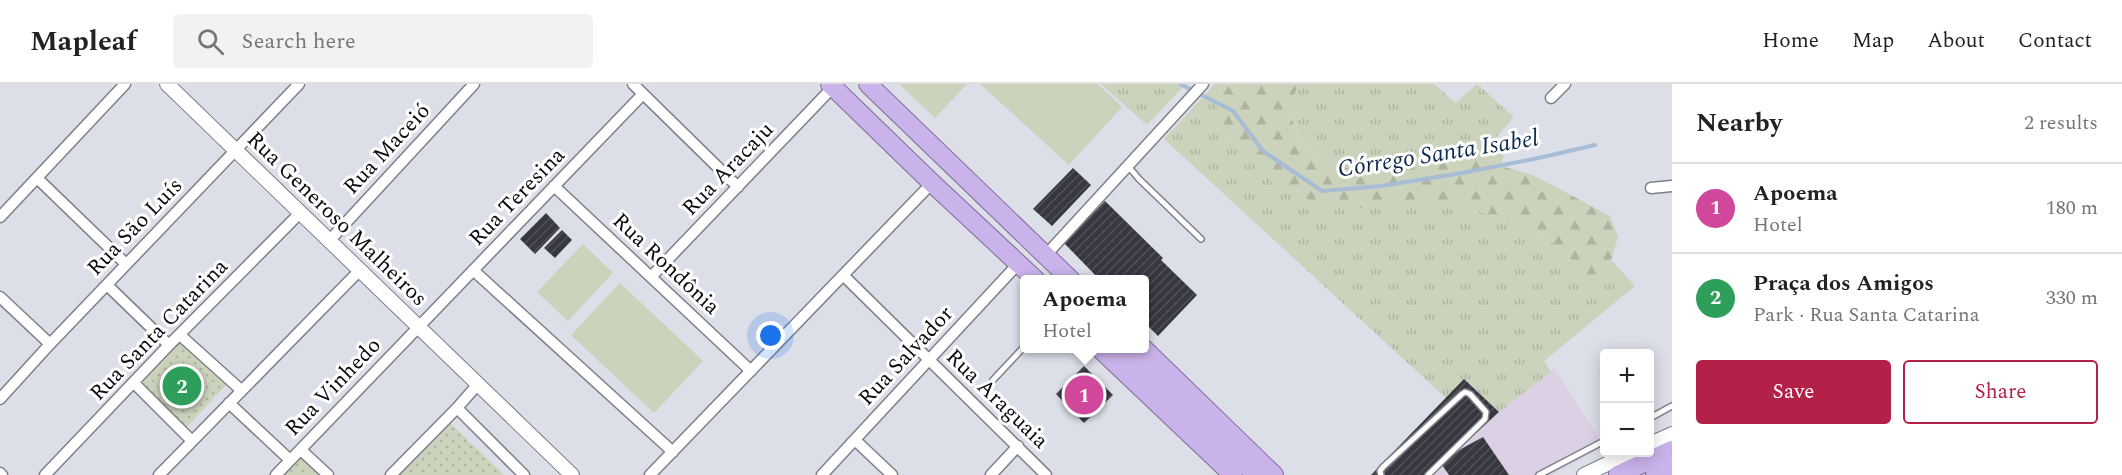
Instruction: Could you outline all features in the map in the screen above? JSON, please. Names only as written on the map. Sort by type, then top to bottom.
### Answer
[{"type":"highway","points":[[868,84],[1067,275]]},
{"type":"highway","points":[[832,86],[1031,275]]},
{"type":"highway","points":[[1104,353],[1233,475]]},
{"type":"highway","points":[[1122,353],[1212,432],[1256,475]]},
{"type":"highway","points":[[1148,353],[1274,475]]},
{"type":"highway","points":[[1618,475],[1672,450]]},
{"type":"highway","points":[[1655,475],[1672,467]]},
{"type":"street","points":[[0,217],[125,84]]},
{"type":"street","name":"Rua Generoso Malheiros","points":[[167,84],[572,475]]},
{"type":"street","name":"Rua São Luís","points":[[0,399],[299,84]]},
{"type":"street","name":"Rua Maceió","points":[[329,241],[474,84]]},
{"type":"street","points":[[633,84],[738,187]]},
{"type":"street","points":[[1551,98],[1565,84]]},
{"type":"street","points":[[1046,255],[1202,85]]},
{"type":"street","name":"Rua Aracaju","points":[[651,277],[832,86]]},
{"type":"street","name":"Rua Teresina","points":[[419,327],[643,94]]},
{"type":"street","points":[[38,178],[126,264]]},
{"type":"street","points":[[650,475],[932,183]]},
{"type":"street","name":"Rua Rondônia","points":[[554,186],[751,371]]},
{"type":"street","points":[[1651,188],[1672,186]]},
{"type":"street","name":"Rua Santa Catarina","points":[[45,475],[169,345],[300,213]]},
{"type":"street","name":"Rua Salvador","points":[[822,475],[1018,264]]},
{"type":"street","points":[[159,475],[360,270]]},
{"type":"street","points":[[472,270],[673,452]]},
{"type":"street","name":"Rua Araguaia","points":[[843,275],[1046,475]]},
{"type":"street","points":[[106,285],[169,345]]},
{"type":"street","points":[[0,297],[50,344]]},
{"type":"street","name":"Rua Vinhedo","points":[[276,475],[419,327]]},
{"type":"street","points":[[180,335],[241,390]]},
{"type":"street","points":[[134,383],[191,440]]},
{"type":"street","points":[[392,475],[478,384]]},
{"type":"street","points":[[229,403],[290,460]]},
{"type":"street","points":[[457,408],[524,475]]},
{"type":"street","points":[[1654,442],[1672,434]]},
{"type":"street","points":[[855,440],[892,475]]},
{"type":"street","points":[[991,475],[1018,446]]},
{"type":"street","points":[[301,450],[328,475]]},
{"type":"street","points":[[1584,475],[1623,457]]},
{"type":"lane","points":[[1128,166],[1201,239]]},
{"type":"lane","points":[[993,380],[1020,351]]},
{"type":"lane","points":[[1381,475],[1380,471],[1383,467],[1462,394],[1465,392],[1470,394],[1486,412],[1485,419],[1428,475]]},
{"type":"lane","points":[[1654,416],[1672,406]]},
{"type":"lane","points":[[1539,475],[1600,444]]},
{"type":"shaded area","points":[[1554,368],[1600,440],[1600,448],[1552,475],[1431,475],[1499,412]]},
{"type":"green space","points":[[899,84],[967,84],[935,118]]},
{"type":"green space","points":[[980,84],[1098,84],[1122,107],[1069,165]]},
{"type":"green space","points":[[1101,84],[1186,84],[1147,125]]},
{"type":"green space","points":[[1215,84],[1230,84],[1216,102],[1225,135],[1253,160],[1275,185],[1306,199],[1380,208],[1407,201],[1450,203],[1482,212],[1526,229],[1552,242],[1571,261],[1598,275],[1611,260],[1635,286],[1544,361],[1551,372],[1499,412],[1464,379],[1446,398],[1164,139]]},
{"type":"green space","points":[[1230,84],[1298,84],[1289,111],[1297,134],[1317,156],[1346,168],[1374,166],[1423,149],[1486,150],[1501,166],[1533,175],[1610,216],[1618,237],[1611,260],[1598,275],[1585,274],[1552,242],[1482,212],[1450,203],[1407,201],[1380,208],[1344,209],[1306,199],[1274,185],[1217,124],[1215,102]]},
{"type":"green space","points":[[1298,84],[1434,84],[1456,103],[1477,84],[1514,117],[1495,139],[1505,150],[1501,166],[1486,150],[1423,149],[1374,166],[1347,168],[1317,156],[1297,134],[1289,111]]},
{"type":"green space","points":[[583,244],[613,273],[568,321],[537,292]]},
{"type":"green space","points":[[620,283],[703,361],[654,413],[571,335]]},
{"type":"green space","points":[[181,341],[226,385],[183,431],[139,387]]},
{"type":"green space","points":[[449,422],[504,475],[396,475]]},
{"type":"green space","points":[[300,457],[320,475],[281,475]]},
{"type":"building","points":[[1073,168],[1091,185],[1052,226],[1033,209]]},
{"type":"building","points":[[1105,201],[1197,295],[1158,336],[1149,327],[1149,275],[1095,275],[1064,243]]},
{"type":"building","points":[[546,213],[560,228],[535,254],[520,239]]},
{"type":"building","points":[[562,230],[572,240],[555,258],[544,248]]},
{"type":"building","points":[[1084,366],[1113,395],[1084,423],[1056,394]]},
{"type":"building","points":[[1464,379],[1499,412],[1447,460],[1483,437],[1509,475],[1449,475],[1442,465],[1431,475],[1371,475]]},
{"type":"waterway","name":"Córrego Santa Isabel","points":[[1180,84],[1233,111],[1263,151],[1322,191],[1381,186],[1462,173],[1595,145]]},
{"type":"place","name":"Praça dos Amigos","points":[[182,386]]},
{"type":"place","name":"Apoema","points":[[1084,395]]}]
